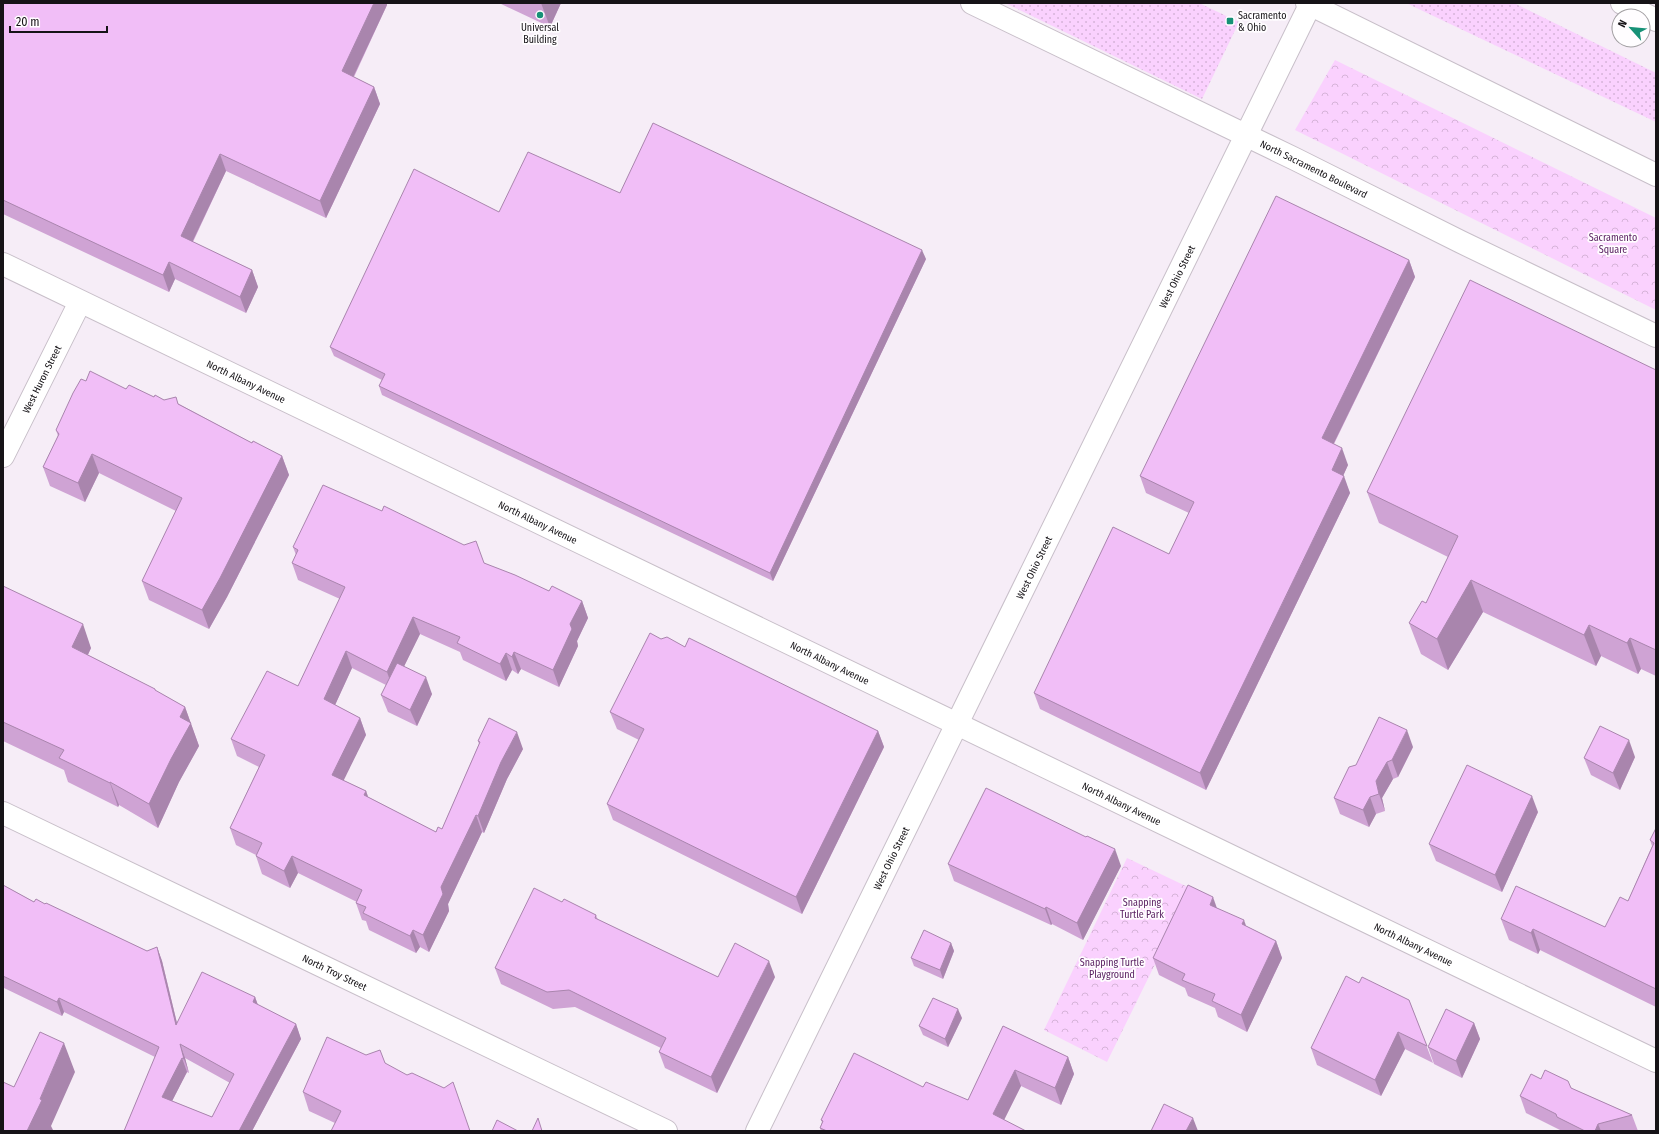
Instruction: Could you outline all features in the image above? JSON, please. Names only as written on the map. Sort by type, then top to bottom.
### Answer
[{"type":"street","name":"North Sacramento Boulevard","points":[[972,3],[1246,135],[1461,242],[1656,336]]},
{"type":"street","points":[[1622,3],[1656,20]]},
{"type":"street","name":"West Ohio Street","points":[[757,1131],[1309,4]]},
{"type":"street","points":[[1309,4],[1656,175]]},
{"type":"street","name":"North Albany Avenue","points":[[3,264],[1656,1061]]},
{"type":"street","name":"West Huron Street","points":[[3,456],[80,302]]},
{"type":"street","name":"North Troy Street","points":[[3,813],[666,1131]]},
{"type":"green space","points":[[1005,3],[1199,3],[1239,22],[1202,99]]},
{"type":"green space","points":[[1406,3],[1514,3],[1656,73],[1656,122]]},
{"type":"green space","name":"Sacramento Square","points":[[1335,60],[1656,218],[1656,310],[1295,130]]},
{"type":"green space","name":"Snapping Turtle Playground","points":[[1127,858],[1192,889],[1107,1062],[1044,1030]]},
{"type":"building","points":[[3,3],[374,3],[342,71],[374,87],[320,201],[220,154],[181,236],[252,270],[240,297],[169,262],[163,275],[3,200]]},
{"type":"building","points":[[653,123],[922,250],[770,573],[379,386],[385,374],[330,347],[414,169],[499,212],[528,152],[620,193]]},
{"type":"building","points":[[1276,196],[1409,260],[1322,438],[1342,448],[1332,470],[1344,476],[1200,773],[1034,693],[1113,527],[1169,554],[1194,502],[1140,476]]},
{"type":"building","points":[[1470,280],[1656,370],[1656,650],[1630,638],[1627,643],[1589,625],[1584,635],[1471,580],[1437,639],[1409,623],[1422,601],[1426,603],[1458,536],[1367,492]]},
{"type":"building","points":[[90,371],[126,389],[129,385],[164,400],[176,397],[178,404],[252,443],[253,441],[282,456],[220,578],[202,610],[142,581],[182,498],[92,454],[78,483],[43,467],[59,434],[56,430],[73,393],[81,379],[86,381]]},
{"type":"building","points":[[323,485],[382,511],[384,506],[464,545],[476,541],[484,563],[515,575],[549,591],[552,586],[582,601],[570,624],[572,629],[553,670],[514,652],[512,657],[506,653],[500,664],[457,643],[460,637],[413,617],[387,672],[346,651],[324,699],[360,718],[332,775],[366,791],[364,795],[436,832],[438,827],[442,829],[489,718],[517,732],[501,762],[478,816],[476,815],[441,887],[443,894],[423,935],[413,930],[410,936],[363,913],[366,907],[356,903],[362,890],[292,856],[284,871],[256,856],[262,843],[230,828],[265,755],[231,739],[267,671],[298,686],[345,587],[292,563],[298,550],[293,547]]},
{"type":"building","points":[[3,586],[83,624],[72,647],[155,689],[185,707],[180,717],[191,723],[149,804],[110,782],[59,758],[64,750],[3,722]]},
{"type":"building","points":[[650,633],[661,639],[667,637],[685,647],[689,638],[878,731],[796,897],[607,804],[644,729],[610,712]]},
{"type":"building","points":[[397,663],[426,677],[410,710],[381,695]]},
{"type":"building","points":[[1379,717],[1407,730],[1392,760],[1387,762],[1376,781],[1379,794],[1370,797],[1363,810],[1334,798],[1349,767],[1356,765]]},
{"type":"building","points":[[1600,726],[1629,740],[1613,773],[1584,758]]},
{"type":"building","points":[[1467,765],[1532,796],[1495,875],[1429,844]]},
{"type":"building","points":[[986,788],[1086,837],[1087,836],[1115,849],[1077,923],[1046,907],[1045,909],[948,864]]},
{"type":"building","points":[[1656,828],[1656,989],[1533,929],[1531,933],[1501,919],[1516,886],[1605,927],[1620,897],[1628,901],[1654,843],[1650,840]]},
{"type":"building","points":[[3,885],[34,902],[36,899],[45,904],[46,903],[147,951],[157,947],[176,1025],[202,972],[255,997],[253,1002],[296,1024],[239,1131],[124,1131],[159,1047],[59,998],[57,1002],[3,976]],"holes":[[[180,1044],[234,1074],[212,1117],[162,1097],[182,1058],[184,1059]]]},
{"type":"building","points":[[1188,885],[1213,897],[1210,905],[1244,920],[1242,924],[1276,941],[1241,1015],[1212,1001],[1215,994],[1182,980],[1185,974],[1153,958]]},
{"type":"building","points":[[534,888],[562,902],[564,899],[596,915],[595,918],[718,977],[735,943],[769,961],[711,1077],[659,1052],[666,1038],[569,990],[547,992],[495,968]]},
{"type":"building","points":[[924,930],[951,943],[940,970],[911,958]]},
{"type":"building","points":[[1346,976],[1359,983],[1362,977],[1409,1000],[1427,1046],[1398,1032],[1375,1080],[1311,1048]]},
{"type":"building","points":[[933,998],[958,1009],[945,1039],[919,1026]]},
{"type":"building","points":[[1446,1009],[1474,1023],[1456,1061],[1428,1047]]},
{"type":"building","points":[[1003,1026],[1068,1057],[1055,1088],[1015,1070],[993,1114],[1026,1131],[827,1131],[820,1128],[823,1121],[821,1120],[854,1053],[923,1087],[926,1082],[968,1100]]},
{"type":"building","points":[[40,1032],[64,1043],[40,1099],[42,1100],[27,1131],[3,1131],[3,1082],[14,1087]]},
{"type":"building","points":[[327,1037],[366,1055],[380,1050],[385,1063],[407,1075],[412,1073],[444,1088],[453,1082],[470,1131],[331,1131],[341,1111],[303,1092]]},
{"type":"building","points":[[1545,1070],[1568,1081],[1571,1088],[1632,1115],[1598,1124],[1595,1131],[1585,1131],[1557,1117],[1556,1114],[1520,1096],[1531,1074],[1541,1079]]},
{"type":"building","points":[[1164,1104],[1193,1118],[1186,1131],[1151,1131]]},
{"type":"building","points":[[538,1118],[542,1131],[532,1131]]},
{"type":"building","points":[[497,1120],[518,1131],[492,1131]]},
{"type":"place","name":"Universal Building","points":[[540,15]]},
{"type":"place","name":"Sacramento & Ohio","points":[[1230,21]]},
{"type":"park label","name":"Snapping Turtle Park","points":[[1142,908]]}]
